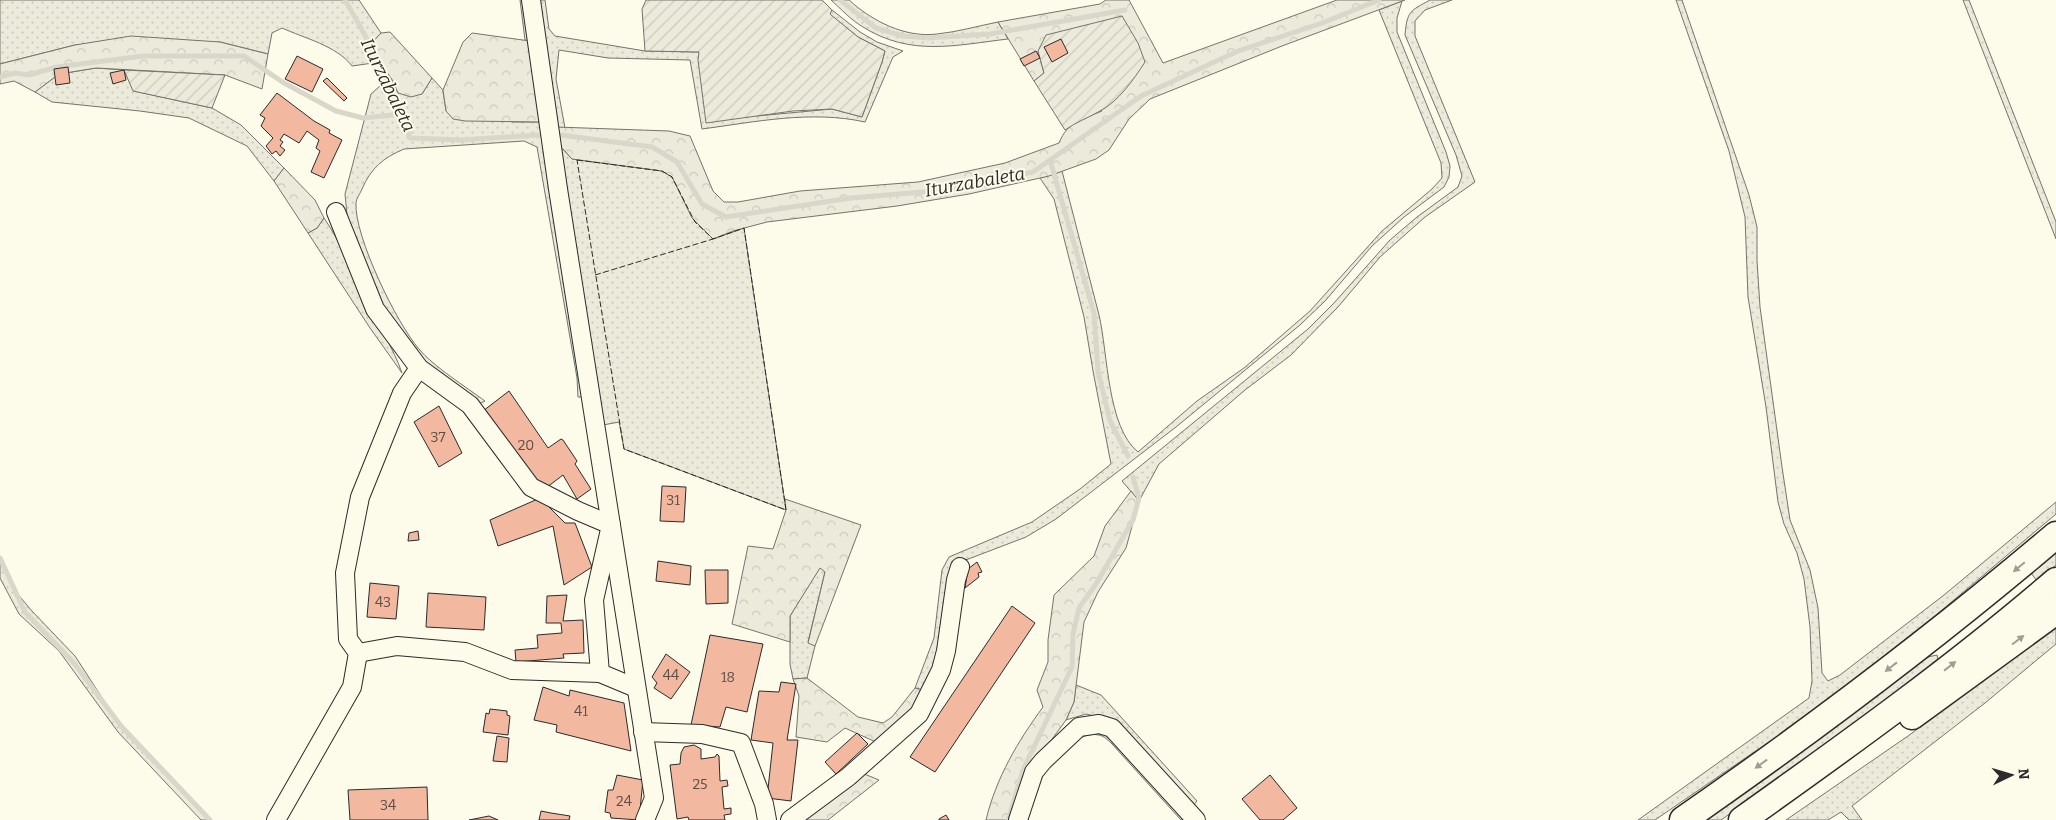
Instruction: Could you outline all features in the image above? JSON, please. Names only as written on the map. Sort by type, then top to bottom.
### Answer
[{"type":"highway","points":[[1682,820],[1848,701],[1994,587],[2056,535]]},
{"type":"highway","points":[[1742,820],[1860,736],[2018,613],[2056,581]]},
{"type":"highway","points":[[1764,820],[1959,684],[2056,611]]},
{"type":"street","points":[[531,0],[654,798],[645,820]]},
{"type":"street","points":[[336,212],[374,309],[419,368],[470,405],[531,487],[578,511],[611,525]]},
{"type":"street","points":[[276,820],[352,687],[358,652],[348,639],[345,573],[360,497],[402,393],[419,368]]},
{"type":"street","points":[[600,673],[594,600],[611,525]]},
{"type":"street","points":[[790,820],[848,777],[920,714],[941,670],[946,651],[956,580],[960,568]]},
{"type":"street","points":[[358,652],[397,646],[465,652],[512,670],[600,673],[636,688]]},
{"type":"street","points":[[1018,820],[1034,772],[1043,761],[1079,727],[1099,724],[1112,728],[1196,820]]},
{"type":"street","points":[[643,732],[702,734],[741,743],[764,804],[767,820]]},
{"type":"green space","points":[[0,0],[359,0],[381,33],[369,47],[380,62],[352,66],[338,53],[320,43],[282,28],[272,33],[268,54],[220,42],[75,45],[0,64]]},
{"type":"green space","points":[[520,0],[525,0],[530,41],[525,40]]},
{"type":"green space","points":[[538,0],[545,0],[549,29],[555,36],[645,51],[699,52],[757,116],[832,109],[862,117],[885,51],[858,37],[829,14],[832,10],[860,32],[877,42],[903,51],[893,57],[865,122],[824,117],[804,117],[702,129],[690,60],[608,58],[559,50],[556,79],[565,128],[556,127]]},
{"type":"green space","points":[[646,0],[822,0],[832,10],[830,14],[858,37],[885,51],[862,117],[832,109],[793,111],[706,123],[698,60],[699,52],[645,51],[642,9]]},
{"type":"green space","points":[[831,0],[849,0],[868,15],[901,31],[925,35],[945,33],[998,22],[1008,39],[952,46],[916,46],[881,36],[863,27],[850,18]]},
{"type":"green space","points":[[1106,0],[1129,0],[1163,63],[1337,0],[1405,0],[1282,46],[1150,99],[1129,119],[1109,150],[1096,159],[1049,176],[969,194],[897,206],[767,222],[733,231],[713,239],[692,218],[672,177],[662,171],[572,159],[563,149],[559,149],[556,127],[669,131],[690,136],[713,191],[724,202],[738,202],[800,191],[918,182],[1005,163],[1059,143],[1067,130],[1076,122],[1102,111],[1038,51],[1044,73],[1034,81],[998,22],[1100,4]]},
{"type":"green space","points":[[1430,0],[1452,0],[1425,10],[1415,21],[1415,36],[1475,182],[1425,217],[1380,257],[1338,307],[1291,355],[1245,390],[1159,464],[1139,501],[1122,481],[1308,329],[1334,303],[1390,240],[1417,217],[1458,187],[1462,176],[1456,155],[1405,35],[1407,21],[1411,13]]},
{"type":"green space","points":[[1676,0],[1682,0],[1749,195],[1757,227],[1760,307],[1782,467],[1790,520],[1810,570],[1818,608],[1822,673],[1828,681],[1840,675],[1944,595],[2056,502],[2056,514],[1936,615],[1814,711],[1655,820],[1638,820],[1809,698],[1812,681],[1810,627],[1804,579],[1797,553],[1784,524],[1778,502],[1766,407],[1748,297],[1745,217],[1729,151]]},
{"type":"green space","points":[[1963,0],[1969,0],[2056,222],[2056,239]]},
{"type":"green space","points":[[1402,1],[1397,18],[1397,32],[1446,152],[1450,166],[1449,177],[1444,187],[1404,217],[1372,246],[1326,300],[1300,325],[1176,427],[1056,519],[1026,537],[958,563],[946,622],[927,691],[915,688],[934,638],[942,570],[949,557],[1032,522],[1080,489],[1111,464],[1084,317],[1054,199],[1040,178],[1062,171],[1099,315],[1114,408],[1128,440],[1138,452],[1197,401],[1244,368],[1310,311],[1382,231],[1432,189],[1442,178],[1441,163],[1379,10]]},
{"type":"green space","points":[[1122,16],[1138,43],[1145,62],[1131,83],[1113,102],[1065,130],[1034,81],[1044,73],[1038,51],[1046,35]]},
{"type":"green space","points":[[390,32],[432,78],[422,94],[411,97],[398,93],[393,81],[369,46],[381,33]]},
{"type":"green space","points":[[472,33],[530,41],[542,122],[465,121],[453,119],[446,111],[443,90],[463,42]]},
{"type":"green space","points":[[131,36],[220,42],[268,54],[262,89],[225,75],[96,68],[59,74],[35,92],[14,81],[0,84],[0,64],[75,45]]},
{"type":"green space","points":[[96,68],[124,70],[134,91],[212,108],[241,125],[284,168],[274,181],[247,146],[189,118],[52,102],[35,92],[59,74]]},
{"type":"green space","points":[[124,70],[225,75],[212,108],[133,91]]},
{"type":"green space","points":[[390,77],[398,93],[422,94],[432,78],[443,90],[446,111],[514,122],[542,122],[584,397],[578,397],[577,378],[537,147],[524,141],[404,149],[384,160],[374,169],[356,201],[357,218],[369,257],[389,301],[410,337],[425,356],[485,401],[477,405],[421,361],[381,306],[348,225],[345,194],[371,94]]},
{"type":"green space","points":[[559,149],[563,149],[572,159],[662,171],[672,177],[713,239],[744,228],[786,510],[624,449],[619,422],[603,425]]},
{"type":"green space","points":[[284,168],[315,200],[324,218],[317,228],[308,233],[274,181]]},
{"type":"green space","points":[[324,218],[342,248],[402,373],[308,233],[317,228]]},
{"type":"green space","points":[[1131,491],[1139,501],[1126,548],[1098,592],[1084,622],[1074,702],[1066,720],[1029,771],[1015,820],[986,820],[990,804],[1009,760],[1043,707],[1037,690],[1048,662],[1048,640],[1054,595],[1094,556],[1105,526]]},
{"type":"green space","points":[[785,499],[861,525],[815,646],[808,643],[825,572],[820,568],[790,616],[790,642],[732,624],[748,546],[773,549],[786,510]]},
{"type":"green space","points":[[2056,551],[2056,565],[2037,581],[2031,573]]},
{"type":"green space","points":[[0,559],[12,587],[75,656],[112,713],[139,745],[210,820],[201,820],[118,732],[59,651],[19,614],[0,578]]},
{"type":"green space","points":[[820,567],[825,572],[808,642],[815,646],[807,678],[793,679],[790,664],[790,616]]},
{"type":"green space","points":[[2056,626],[2056,644],[1985,703],[1852,806],[1862,820],[1849,820],[1841,812],[1828,820],[1786,820],[1908,736]]},
{"type":"green space","points":[[1937,655],[1938,659],[1886,702],[1721,820],[1701,820],[1928,657]]},
{"type":"green space","points":[[807,678],[858,717],[883,723],[892,717],[915,688],[927,691],[911,717],[878,743],[845,728],[827,742],[796,737],[799,696],[793,679]]},
{"type":"green space","points":[[1076,685],[1101,695],[1197,801],[1189,810],[1102,718],[1086,714],[1066,720],[1074,702]]},
{"type":"green space","points":[[1105,730],[1187,820],[1181,820],[1108,740],[1103,736],[1089,735],[1069,745],[1051,764],[1034,793],[1028,820],[1022,820],[1038,774],[1072,738]]},
{"type":"green space","points":[[857,771],[879,780],[828,820],[801,820]]},
{"type":"building","points":[[1061,39],[1068,53],[1052,62],[1044,47]]},
{"type":"building","points":[[1036,51],[1040,58],[1024,66],[1020,59]]},
{"type":"building","points":[[297,56],[323,69],[312,92],[285,79]]},
{"type":"building","points":[[68,67],[70,83],[56,85],[54,69]]},
{"type":"building","points":[[124,70],[126,80],[113,84],[110,73]]},
{"type":"building","points":[[327,78],[347,98],[344,101],[323,81]]},
{"type":"building","points":[[277,93],[314,121],[330,130],[329,133],[342,140],[324,178],[311,172],[320,151],[316,148],[319,140],[307,131],[299,143],[284,134],[280,140],[283,142],[280,146],[285,150],[280,156],[276,151],[272,154],[266,146],[273,138],[261,126],[265,118],[260,115]]},
{"type":"building","points":[[509,391],[548,448],[561,439],[563,440],[577,461],[575,464],[591,489],[577,499],[563,475],[542,491],[483,411]]},
{"type":"building","points":[[439,406],[462,453],[439,467],[414,422]]},
{"type":"building","points":[[662,486],[686,487],[684,522],[660,521]]},
{"type":"building","points":[[540,498],[565,523],[575,523],[592,567],[564,585],[553,526],[498,546],[490,520]]},
{"type":"building","points":[[418,531],[419,540],[408,541],[409,533]]},
{"type":"building","points":[[658,561],[691,566],[690,585],[656,581]]},
{"type":"building","points":[[977,562],[982,572],[978,573],[979,577],[965,588],[968,569]]},
{"type":"building","points":[[705,570],[728,570],[728,603],[706,604]]},
{"type":"building","points":[[370,583],[399,586],[396,619],[367,617]]},
{"type":"building","points":[[428,593],[486,597],[484,630],[426,627]]},
{"type":"building","points":[[567,595],[563,621],[583,620],[584,653],[563,654],[564,658],[516,662],[515,650],[538,648],[537,635],[562,633],[561,623],[546,623],[547,596]]},
{"type":"building","points":[[1012,606],[1035,623],[935,772],[910,757]]},
{"type":"building","points":[[710,635],[763,644],[747,712],[726,707],[720,727],[691,725]]},
{"type":"building","points":[[666,654],[690,672],[671,699],[654,688],[657,683],[652,677]]},
{"type":"building","points":[[781,682],[796,684],[787,740],[798,740],[791,801],[767,798],[773,743],[751,740],[759,691],[779,692]]},
{"type":"building","points":[[543,687],[569,696],[570,690],[624,703],[631,751],[556,732],[557,725],[534,720]]},
{"type":"building","points":[[490,709],[507,711],[507,715],[510,716],[508,735],[483,732],[486,713],[489,714]]},
{"type":"building","points":[[857,733],[868,744],[836,774],[825,762]]},
{"type":"building","points":[[497,736],[509,738],[507,762],[493,761]]},
{"type":"building","points":[[694,745],[701,749],[701,759],[715,757],[717,754],[719,756],[720,781],[727,780],[728,786],[722,787],[724,809],[731,808],[731,814],[724,815],[725,820],[689,820],[688,817],[677,819],[670,765],[680,764],[681,753],[684,747]]},
{"type":"building","points":[[617,775],[643,780],[639,820],[611,818],[610,813],[605,812],[608,790],[613,790]]},
{"type":"building","points":[[1270,775],[1297,808],[1283,820],[1260,820],[1242,799]]},
{"type":"building","points":[[427,787],[428,820],[350,820],[348,790]]},
{"type":"building","points":[[541,811],[570,816],[569,820],[539,820]]},
{"type":"building","points":[[946,815],[949,820],[939,820],[939,819]]},
{"type":"building","points":[[489,816],[498,820],[469,820]]},
{"type":"waterway","name":"Iturzabaleta","points":[[345,0],[381,67],[410,138],[461,140],[539,135]]},
{"type":"waterway","points":[[840,0],[876,28],[903,36],[928,38],[990,34],[1125,10]]},
{"type":"waterway","name":"Iturzabaleta","points":[[561,135],[652,147],[677,162],[702,204],[726,217],[851,198],[947,190],[1033,172],[1141,96],[1238,51],[1322,23],[1379,0]]},
{"type":"waterway","points":[[0,77],[15,73],[29,75],[57,67],[143,56],[244,56],[284,83],[336,111],[363,118],[402,114]]},
{"type":"waterway","points":[[1050,160],[1094,313],[1098,371],[1110,421],[1128,456]]},
{"type":"waterway","points":[[1008,820],[1023,770],[1072,667],[1073,634],[1079,608],[1096,584],[1133,520],[1139,498],[1133,477]]},
{"type":"waterway","points":[[0,558],[25,612],[74,663],[121,726],[210,820]]},
{"type":"fence","points":[[577,160],[662,171],[672,177],[695,222],[713,239],[744,228],[786,510],[624,449],[577,160]]},
{"type":"fence","points":[[595,275],[713,239]]}]
